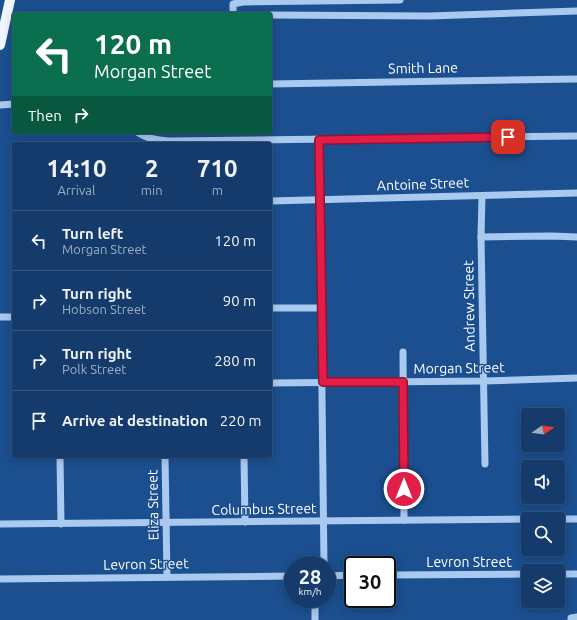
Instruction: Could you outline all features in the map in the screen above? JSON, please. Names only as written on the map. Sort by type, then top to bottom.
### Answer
[{"type":"main road","points":[[0,46],[10,0]]},
{"type":"street","points":[[233,12],[233,4],[243,2],[400,0]]},
{"type":"street","points":[[272,15],[430,16],[577,11]]},
{"type":"street","name":"Smith Lane","points":[[272,84],[577,79]]},
{"type":"street","points":[[0,105],[12,104]]},
{"type":"street","points":[[148,134],[154,139],[169,141],[577,136]]},
{"type":"street","points":[[319,140],[324,556]]},
{"type":"street","name":"Antoine Street","points":[[272,201],[577,193]]},
{"type":"street","name":"Andrew Street","points":[[482,196],[481,236],[485,464]]},
{"type":"street","points":[[481,236],[577,237]]},
{"type":"street","points":[[272,308],[321,308]]},
{"type":"street","points":[[0,317],[12,317]]},
{"type":"street","points":[[403,352],[404,520]]},
{"type":"street","name":"Morgan Street","points":[[272,383],[484,381],[577,378]]},
{"type":"street","points":[[60,458],[61,524]]},
{"type":"street","name":"Eliza Street","points":[[165,458],[167,577]]},
{"type":"street","points":[[244,458],[245,522]]},
{"type":"street","name":"Columbus Street","points":[[0,524],[521,519]]},
{"type":"street","points":[[565,519],[577,519]]},
{"type":"street","name":"Levron Street","points":[[396,575],[521,574]]},
{"type":"street","points":[[565,574],[577,574]]},
{"type":"street","name":"Levron Street","points":[[0,579],[284,576]]},
{"type":"street","points":[[315,608],[315,620]]},
{"type":"street","points":[[571,620],[571,618],[577,617]]},
{"type":"route","points":[[404,489],[403,382],[323,382],[320,294],[319,140],[508,137]]}]
